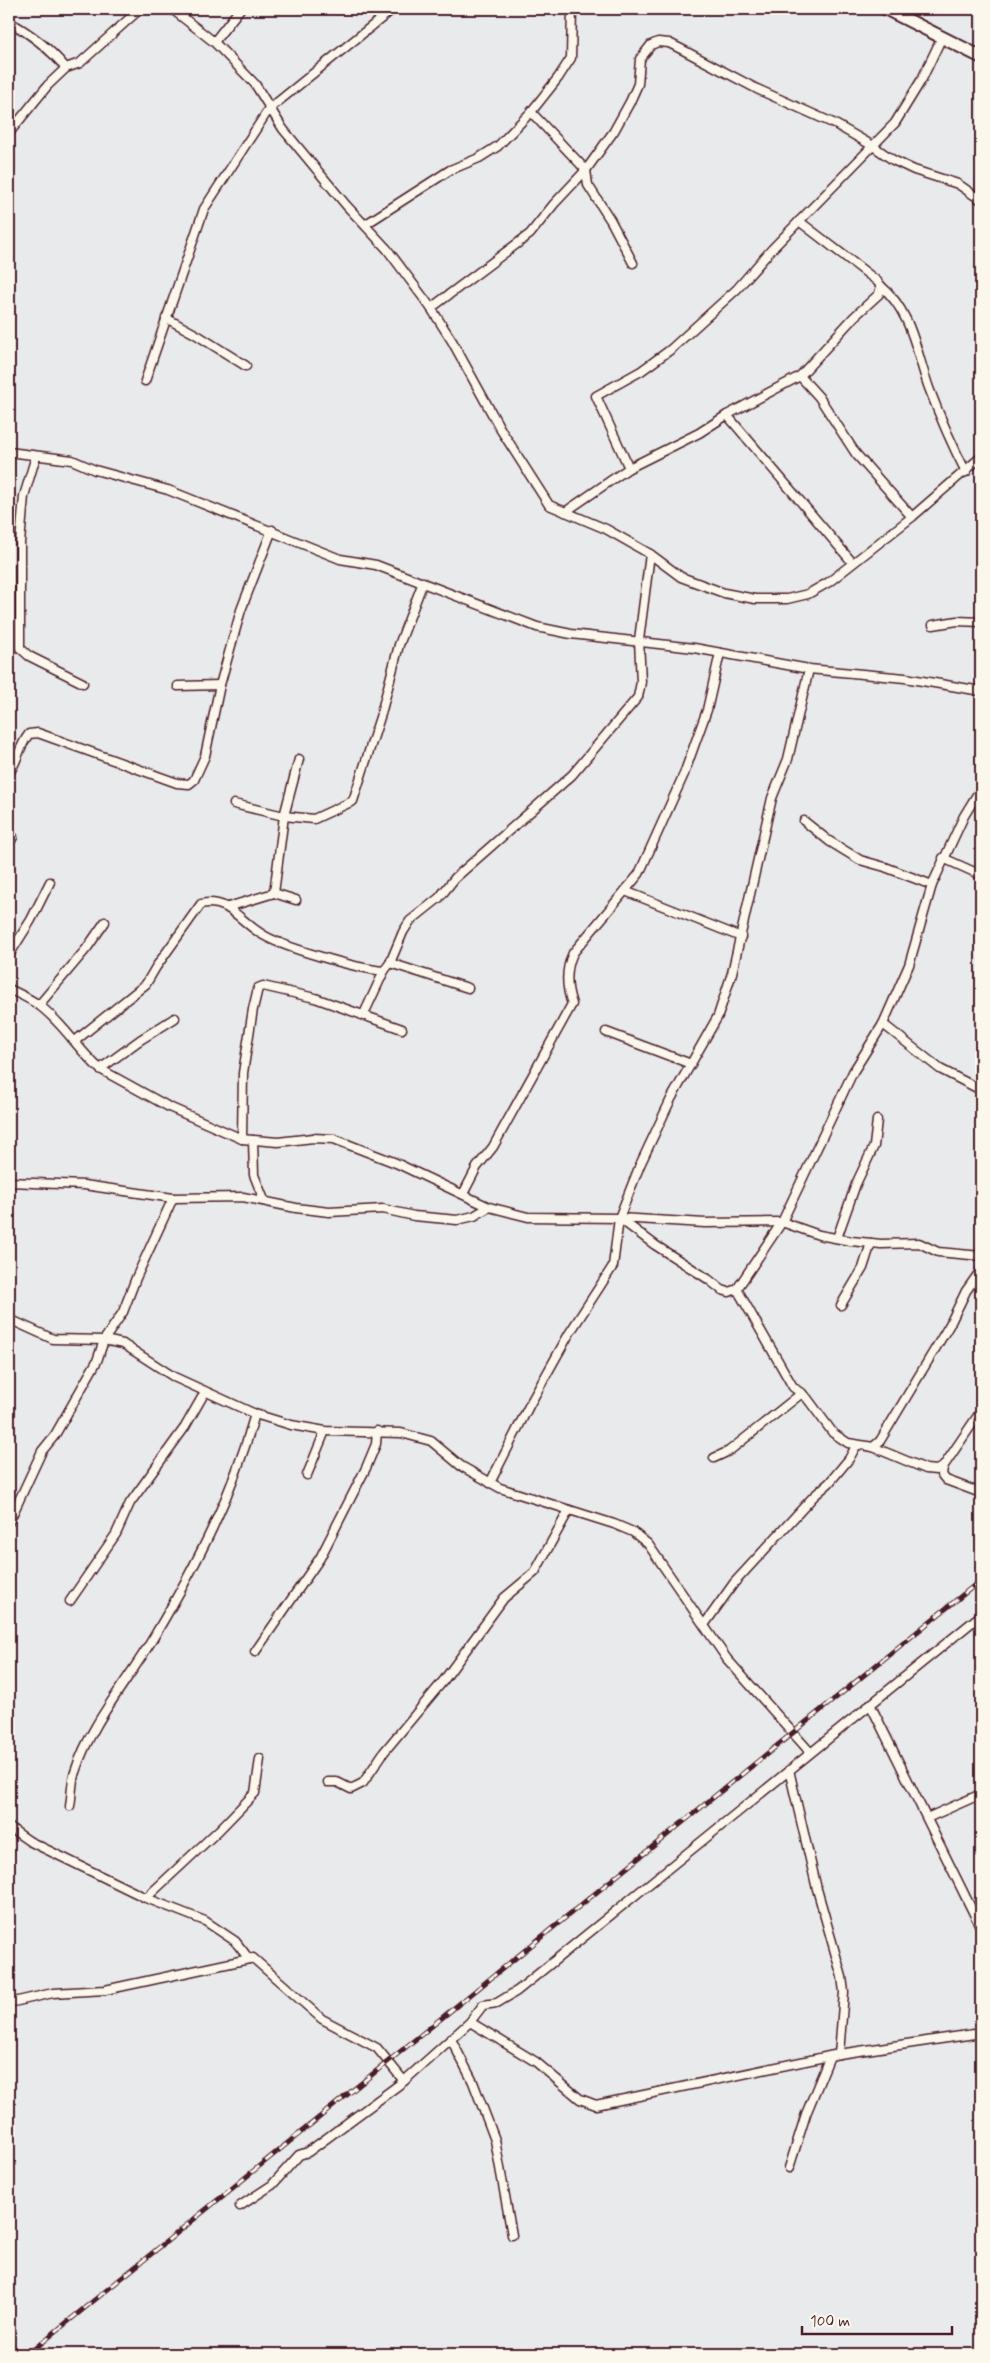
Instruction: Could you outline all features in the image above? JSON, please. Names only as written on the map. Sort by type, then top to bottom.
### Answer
[{"type":"main road","points":[[886,9],[981,58]]},
{"type":"street","points":[[9,133],[48,85],[66,68],[80,63],[140,9]]},
{"type":"street","points":[[172,9],[214,42],[255,84],[269,110],[283,129],[346,205],[366,224],[431,308],[452,342],[500,430],[549,505],[606,529],[650,554],[681,577],[724,593],[755,599],[787,599],[808,594],[829,582],[852,562],[912,517],[981,457]]},
{"type":"street","points":[[214,42],[240,9]]},
{"type":"street","points":[[145,381],[204,209],[269,110],[392,9]]},
{"type":"street","points":[[366,224],[450,170],[479,158],[498,146],[531,112],[571,58],[572,9]]},
{"type":"street","points":[[9,22],[37,38],[50,49],[66,68]]},
{"type":"street","points":[[629,468],[596,396],[641,371],[670,350],[736,290],[799,221],[894,123],[907,106],[942,37]]},
{"type":"street","points":[[431,308],[530,234],[554,204],[586,170],[614,130],[630,102],[638,84],[640,59],[651,45],[658,42],[669,43],[758,89],[835,124],[893,160],[914,170],[958,184],[981,200]]},
{"type":"street","points":[[531,112],[586,170],[588,185],[633,263]]},
{"type":"street","points":[[799,221],[877,281],[895,298],[904,314],[929,386],[966,472]]},
{"type":"street","points":[[565,512],[629,468],[699,433],[726,415],[800,376],[849,322],[879,294],[881,286]]},
{"type":"street","points":[[166,318],[246,366]]},
{"type":"street","points":[[800,376],[819,397],[856,454],[912,517]]},
{"type":"street","points":[[726,415],[852,562]]},
{"type":"street","points":[[9,452],[72,460],[103,472],[168,490],[242,521],[272,530],[340,559],[376,565],[537,627],[571,634],[639,640],[809,669],[905,678],[981,691]]},
{"type":"street","points":[[36,456],[24,496],[20,543],[20,648],[29,656],[83,683]]},
{"type":"street","points":[[9,773],[15,765],[23,742],[28,734],[38,733],[177,784],[189,784],[194,780],[206,756],[220,685],[240,610],[272,530]]},
{"type":"street","points":[[363,1016],[410,921],[440,898],[455,878],[572,775],[601,738],[638,697],[641,682],[639,640],[650,554]]},
{"type":"street","points":[[234,804],[284,816],[314,819],[353,801],[381,714],[400,645],[424,582]]},
{"type":"street","points":[[933,625],[958,621],[981,622]]},
{"type":"street","points":[[463,1194],[477,1167],[493,1147],[572,1004],[567,990],[567,983],[569,962],[573,953],[639,874],[684,774],[707,710],[720,653]]},
{"type":"street","points":[[490,1483],[530,1404],[565,1342],[613,1266],[619,1218],[640,1165],[671,1100],[718,1016],[741,937],[772,798],[788,759],[809,669]]},
{"type":"street","points":[[178,686],[220,685]]},
{"type":"street","points":[[274,893],[284,816],[299,759]]},
{"type":"street","points":[[619,1218],[655,1245],[708,1278],[722,1290],[729,1292],[737,1289],[782,1222],[853,1072],[884,1024],[910,964],[932,885],[943,858],[964,816],[981,788]]},
{"type":"street","points":[[804,821],[829,841],[860,860],[885,867],[932,885]]},
{"type":"street","points":[[943,858],[981,875]]},
{"type":"street","points":[[9,955],[32,920],[50,882]]},
{"type":"street","points":[[625,891],[741,937]]},
{"type":"street","points":[[228,907],[274,893],[296,900]]},
{"type":"street","points":[[75,1041],[146,984],[201,904],[213,901],[228,907],[262,935],[281,943],[342,962],[384,971]]},
{"type":"street","points":[[39,1005],[87,948],[105,922]]},
{"type":"street","points":[[390,963],[468,988]]},
{"type":"street","points":[[242,1140],[244,1073],[253,1009],[258,988],[263,986],[315,998],[402,1029]]},
{"type":"street","points":[[9,989],[39,1005],[75,1041],[87,1058],[100,1069],[169,1106],[242,1140],[278,1142],[312,1138],[334,1139],[396,1162],[489,1207],[528,1217],[619,1218],[705,1223],[782,1222],[837,1238],[872,1243],[919,1243],[938,1252],[981,1256]]},
{"type":"street","points":[[100,1069],[175,1018]]},
{"type":"street","points":[[884,1024],[940,1068],[981,1090]]},
{"type":"street","points":[[606,1032],[691,1064]]},
{"type":"street","points":[[837,1238],[856,1184],[874,1146],[877,1120]]},
{"type":"street","points":[[253,1140],[254,1175],[264,1200]]},
{"type":"street","points":[[9,1182],[84,1185],[173,1198],[243,1197],[296,1208],[329,1212],[383,1209],[414,1216],[458,1220],[474,1216],[489,1207]]},
{"type":"street","points":[[9,1522],[30,1473],[42,1451],[56,1435],[97,1361],[104,1340],[123,1312],[136,1278],[173,1198]]},
{"type":"street","points":[[841,1305],[863,1268],[872,1243]]},
{"type":"street","points":[[873,1448],[880,1441],[950,1324],[966,1291],[981,1270]]},
{"type":"street","points":[[737,1289],[793,1387],[802,1393],[833,1433],[856,1446],[873,1448],[926,1469],[936,1470],[943,1467]]},
{"type":"street","points":[[9,1319],[54,1339],[104,1340],[123,1344],[174,1377],[255,1414],[291,1425],[325,1431],[401,1433],[431,1441],[461,1466],[500,1488],[626,1530],[648,1544],[727,1659],[810,1752]]},
{"type":"street","points":[[70,1601],[116,1534],[130,1503],[185,1428],[206,1392]]},
{"type":"street","points":[[714,1458],[729,1450],[802,1393]]},
{"type":"street","points":[[981,1411],[943,1467],[942,1475],[946,1480],[981,1493]]},
{"type":"street","points":[[70,1806],[74,1774],[86,1747],[128,1674],[154,1637],[215,1526],[245,1449],[255,1414]]},
{"type":"street","points":[[307,1475],[325,1431]]},
{"type":"street","points":[[255,1652],[320,1558],[366,1468],[376,1444],[377,1431]]},
{"type":"street","points":[[704,1625],[734,1583],[814,1496],[829,1483],[849,1459],[856,1446]]},
{"type":"street","points":[[328,1782],[337,1782],[351,1789],[363,1783],[384,1752],[444,1680],[504,1598],[535,1572],[568,1510]]},
{"type":"street","points":[[240,2206],[272,2185],[299,2155],[308,2152],[404,2081],[470,2022],[483,2005],[497,2002],[517,1991],[981,1615]]},
{"type":"street","points":[[870,1704],[981,1928]]},
{"type":"street","points":[[146,1898],[220,1830],[255,1793],[260,1759]]},
{"type":"street","points":[[789,1770],[842,1977],[844,1992],[839,2054]]},
{"type":"street","points":[[927,1818],[981,1794]]},
{"type":"street","points":[[9,1827],[29,1841],[146,1898],[205,1921],[236,1941],[249,1959]]},
{"type":"street","points":[[9,2003],[53,1993],[105,1990],[253,1958],[322,2019],[377,2048],[404,2081]]},
{"type":"street","points":[[470,2022],[536,2062],[580,2099],[596,2105],[839,2054],[981,2033]]},
{"type":"street","points":[[451,2039],[473,2082],[494,2140],[512,2235]]},
{"type":"street","points":[[789,2168],[806,2114],[830,2056]]},
{"type":"railway","points":[[28,2354],[981,1580]]}]
